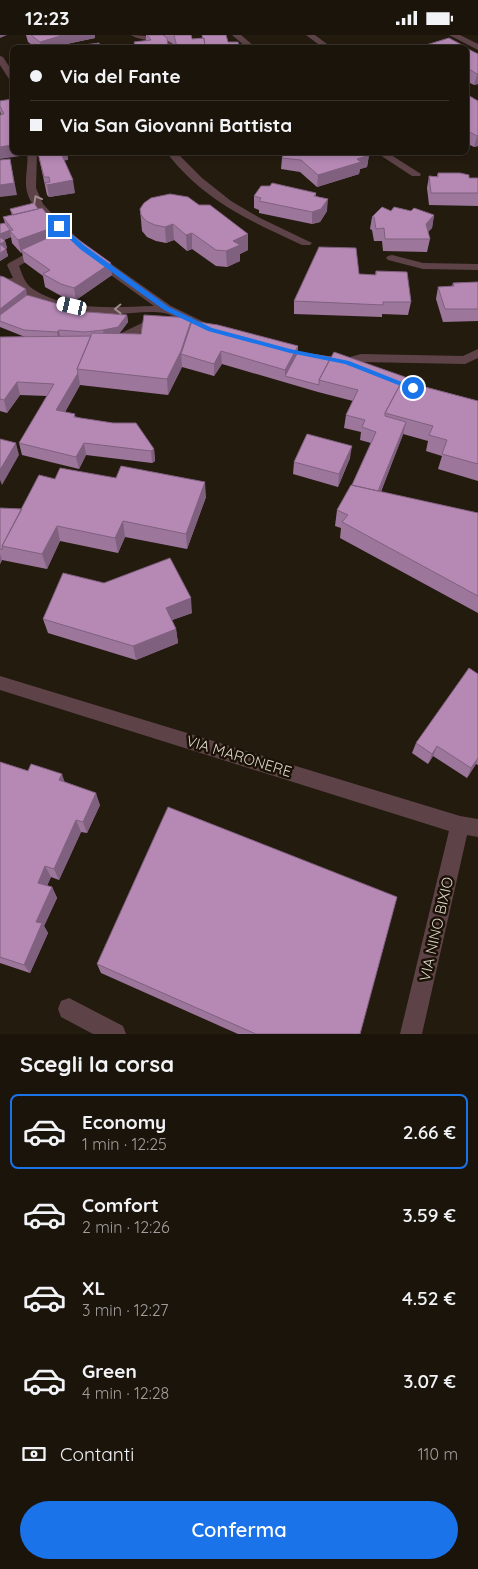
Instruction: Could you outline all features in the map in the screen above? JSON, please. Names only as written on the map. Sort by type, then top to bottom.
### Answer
[{"type":"street","points":[[135,35],[161,39],[168,45]]},
{"type":"street","points":[[236,35],[248,45]]},
{"type":"street","points":[[310,35],[324,45]]},
{"type":"street","points":[[453,35],[478,47]]},
{"type":"street","points":[[0,57],[10,74]]},
{"type":"street","points":[[32,155],[32,189],[46,216],[72,236],[82,248],[167,309],[210,329],[142,327],[115,342],[105,343]]},
{"type":"street","points":[[174,155],[194,176],[222,200],[249,217],[306,243]]},
{"type":"street","points":[[385,155],[416,174]]},
{"type":"street","points":[[28,291],[19,280],[14,265],[33,252],[72,236]]},
{"type":"street","points":[[392,258],[423,266],[478,267]]},
{"type":"street","points":[[8,280],[28,291],[59,303],[85,309],[167,309]]},
{"type":"street","points":[[364,369],[342,361],[361,358],[465,360],[478,353]]},
{"type":"street","name":"VIA MARONERE","points":[[0,683],[469,826]]},
{"type":"street","name":"VIA NINO BIXIO","points":[[411,1034],[469,826]]},
{"type":"street","points":[[69,1009],[115,1034]]},
{"type":"building","points":[[31,35],[59,35],[60,36],[40,42]]},
{"type":"building","points":[[147,35],[163,35],[167,38],[168,45],[135,45],[134,42],[151,40]]},
{"type":"building","points":[[174,35],[191,35],[192,39],[204,38],[205,45],[176,45]]},
{"type":"building","points":[[202,35],[226,35],[228,42],[238,42],[239,45],[205,45]]},
{"type":"building","points":[[449,38],[462,45],[426,45]]},
{"type":"building","points":[[469,50],[478,54],[477,74],[469,69]]},
{"type":"building","points":[[469,96],[478,101],[477,136],[469,132]]},
{"type":"building","points":[[10,99],[10,145],[0,147],[0,115],[4,114],[0,101]]},
{"type":"building","points":[[38,155],[62,155],[73,180],[47,185],[45,183],[50,182],[49,177],[44,177]]},
{"type":"building","points":[[283,155],[369,155],[357,159],[361,162],[318,175],[301,160],[282,158]]},
{"type":"building","points":[[10,159],[14,183],[0,185],[0,160]]},
{"type":"building","points":[[438,173],[460,173],[469,175],[469,178],[478,178],[478,193],[431,193],[429,176],[438,177]]},
{"type":"building","points":[[272,183],[316,193],[314,196],[328,199],[321,209],[312,212],[259,201],[261,198],[254,196],[261,186],[270,186]]},
{"type":"building","points":[[170,194],[188,197],[199,205],[210,205],[248,234],[233,241],[240,245],[226,251],[216,250],[192,233],[186,235],[173,224],[165,227],[146,221],[141,215],[140,209],[144,203],[151,198]]},
{"type":"building","points":[[34,203],[38,209],[13,215],[10,209]]},
{"type":"building","points":[[382,207],[391,211],[394,207],[411,211],[414,208],[434,215],[426,224],[430,239],[385,239],[384,228],[376,229],[374,217],[372,217]]},
{"type":"building","points":[[42,208],[57,226],[18,240],[10,231],[13,230],[3,217]]},
{"type":"building","points":[[5,223],[10,230],[0,234],[0,224]]},
{"type":"building","points":[[65,230],[111,263],[74,288],[61,284],[43,274],[50,270],[21,250]]},
{"type":"building","points":[[0,237],[5,241],[0,244]]},
{"type":"building","points":[[0,244],[6,249],[0,253]]},
{"type":"building","points":[[319,247],[356,248],[359,274],[376,275],[376,271],[407,272],[411,302],[383,302],[383,305],[294,301]]},
{"type":"building","points":[[0,276],[26,289],[0,309]]},
{"type":"building","points":[[478,282],[478,309],[445,309],[438,287],[454,286],[453,283]]},
{"type":"building","points":[[27,295],[76,309],[74,311],[127,315],[118,327],[85,332],[24,330],[0,321],[0,315]]},
{"type":"building","points":[[144,315],[192,318],[181,351],[167,379],[77,369],[92,333],[141,334]]},
{"type":"building","points":[[192,321],[218,325],[298,346],[285,370],[221,351],[214,364],[181,354]]},
{"type":"building","points":[[91,336],[77,369],[78,373],[56,410],[75,414],[74,417],[113,423],[136,423],[154,449],[151,451],[84,443],[76,457],[19,443],[54,384],[17,382],[4,400],[0,399],[0,337]]},
{"type":"building","points":[[298,352],[331,357],[319,380],[319,385],[285,376]]},
{"type":"building","points":[[334,352],[405,377],[385,416],[406,422],[378,491],[352,485],[376,432],[362,427],[365,420],[346,415],[358,390],[319,380]]},
{"type":"building","points":[[402,381],[478,401],[478,464],[442,454],[447,440],[429,435],[433,426],[385,413]]},
{"type":"building","points":[[307,434],[352,446],[339,474],[294,462]]},
{"type":"building","points":[[0,439],[16,443],[0,470]]},
{"type":"building","points":[[121,466],[205,482],[186,534],[123,521],[115,538],[57,526],[42,554],[2,546],[39,475],[55,479],[60,468],[116,478]]},
{"type":"building","points":[[351,485],[478,513],[478,596],[342,522],[348,515],[337,510]]},
{"type":"building","points":[[0,508],[22,509],[2,546],[3,549],[0,549]]},
{"type":"building","points":[[170,558],[191,598],[166,608],[176,629],[133,646],[43,619],[63,573],[104,583]]},
{"type":"building","points":[[469,668],[478,674],[478,758],[471,768],[437,746],[432,754],[416,743]]},
{"type":"building","points":[[0,762],[28,771],[31,764],[62,774],[59,780],[96,793],[83,822],[76,820],[54,869],[45,866],[38,883],[52,887],[36,922],[42,923],[24,965],[0,957]]},
{"type":"building","points":[[168,807],[397,897],[360,1034],[256,1034],[97,964]]},
{"type":"route","points":[[59,226],[72,236],[82,248],[167,309],[210,329],[290,351],[347,363],[413,388]]}]
